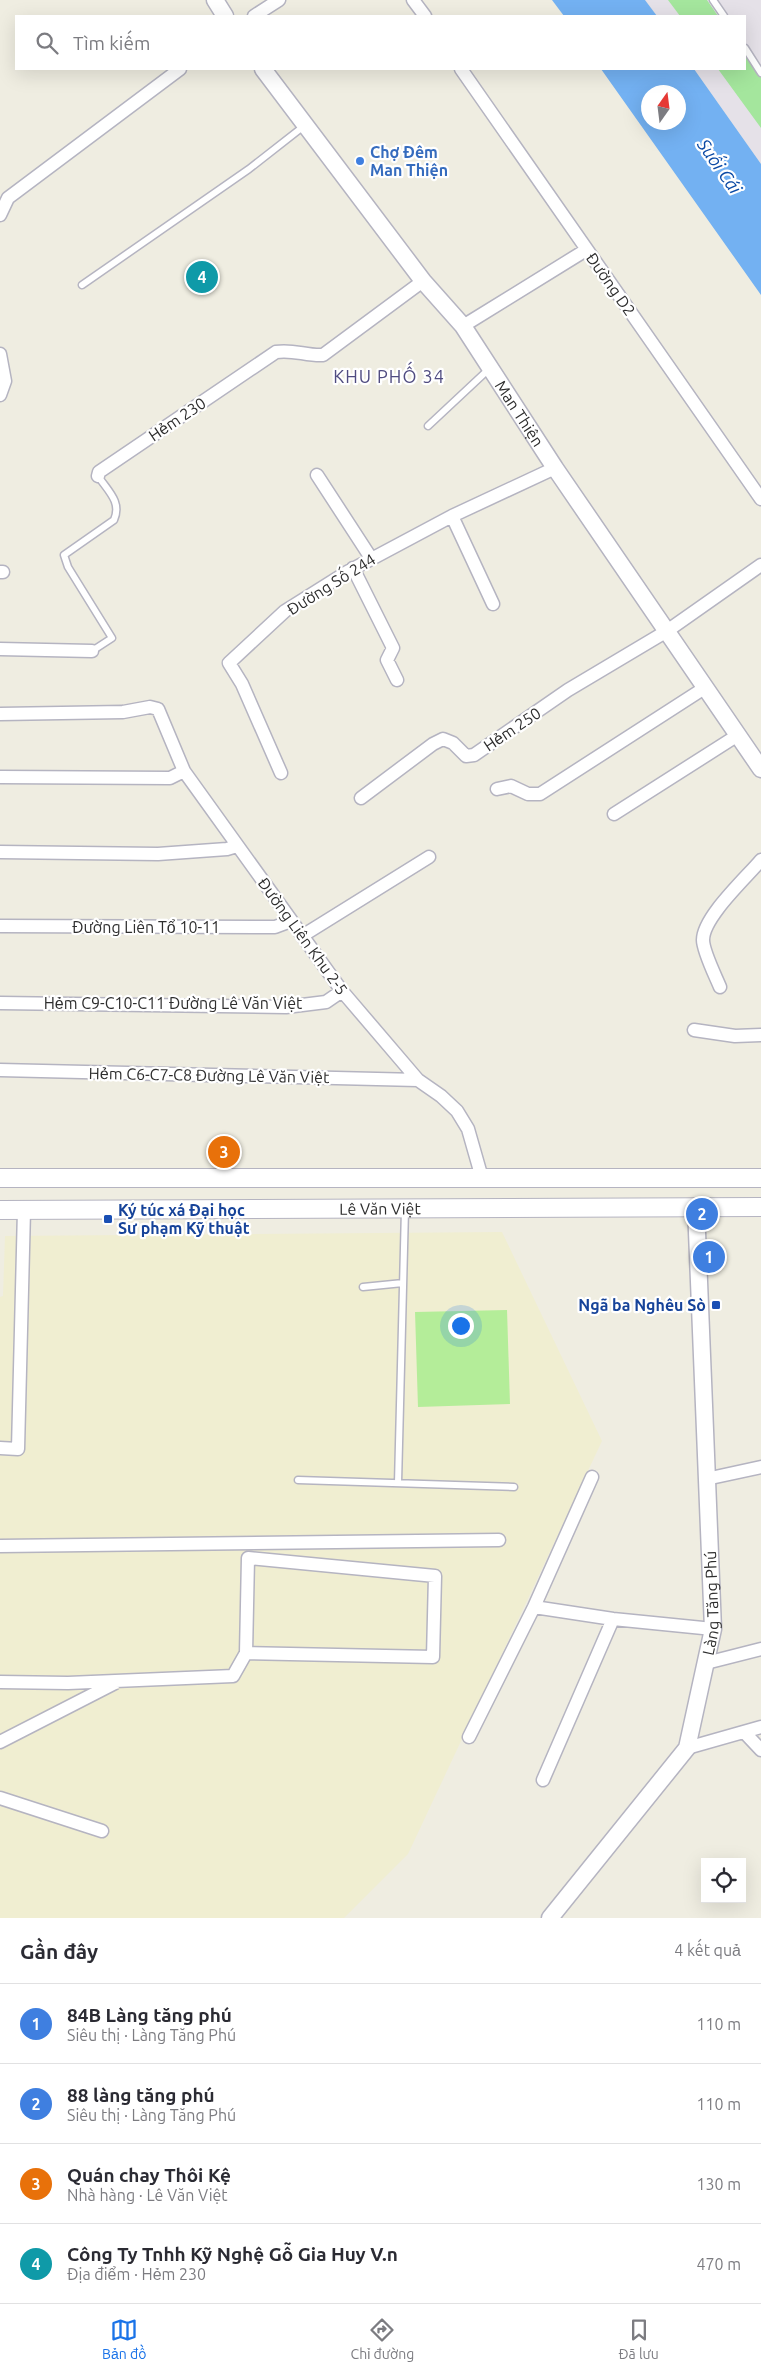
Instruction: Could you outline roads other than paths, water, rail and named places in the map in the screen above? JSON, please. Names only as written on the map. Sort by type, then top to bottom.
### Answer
[{"type":"main road","name":"Lê Văn Việt","points":[[0,1178],[761,1178]]},
{"type":"main road","points":[[695,1178],[696,1207]]},
{"type":"main road","name":"Lê Văn Việt","points":[[0,1210],[761,1207]]},
{"type":"street","points":[[215,0],[224,15]]},
{"type":"street","points":[[256,15],[280,0]]},
{"type":"street","points":[[413,0],[424,15]]},
{"type":"street","points":[[0,215],[8,198],[179,70]]},
{"type":"street","name":"Man Thiện","points":[[264,70],[423,281],[463,326],[555,468],[761,768]]},
{"type":"street","name":"Đường D2","points":[[462,70],[761,499]]},
{"type":"street","points":[[463,326],[586,250]]},
{"type":"street","name":"Hẻm 230","points":[[98,476],[99,472],[276,352],[291,350],[308,356],[323,355],[423,281]]},
{"type":"street","points":[[0,354],[5,381],[0,395]]},
{"type":"street","name":"Đường Số 244","points":[[281,773],[242,684],[229,663],[286,611],[352,568],[452,516],[555,468]]},
{"type":"street","points":[[317,475],[370,558]]},
{"type":"street","points":[[452,516],[493,604]]},
{"type":"street","points":[[667,631],[761,565]]},
{"type":"street","points":[[352,568],[393,648],[387,660],[398,680]]},
{"type":"street","name":"Hẻm 250","points":[[362,798],[443,739],[453,743],[466,756],[474,755],[568,690],[667,631]]},
{"type":"street","points":[[0,648],[92,650]]},
{"type":"street","points":[[497,789],[511,786],[517,787],[528,794],[540,794],[706,687]]},
{"type":"street","name":"Đường Liên Khu 2-5","points":[[0,714],[123,712],[150,707],[158,709],[184,771],[342,990],[418,1080],[441,1096],[456,1111],[468,1129],[482,1178]]},
{"type":"street","points":[[614,814],[738,735]]},
{"type":"street","points":[[0,777],[170,778],[184,771]]},
{"type":"street","points":[[0,852],[158,854],[227,849],[237,846]]},
{"type":"street","points":[[302,936],[429,858]]},
{"type":"street","points":[[720,987],[703,941],[704,930],[712,916],[761,860]]},
{"type":"street","name":"Đường Liên Tổ 10-11","points":[[0,926],[275,928],[291,920]]},
{"type":"street","name":"Hẻm C9-C10-C11 Đường Lê Văn Việt","points":[[0,1003],[286,1007],[326,1002],[342,990]]},
{"type":"street","points":[[694,1030],[735,1036],[761,1034]]},
{"type":"street","name":"Hẻm C6-C7-C8 Đường Lê Văn Việt","points":[[0,1070],[418,1080]]},
{"type":"street","name":"Làng Tăng Phú","points":[[550,1918],[687,1748],[713,1629],[696,1207]]},
{"type":"street","points":[[0,1448],[18,1449],[24,1210]]},
{"type":"street","points":[[706,1479],[761,1467]]},
{"type":"street","points":[[469,1737],[534,1607],[592,1477]]},
{"type":"street","points":[[0,1546],[499,1540]]},
{"type":"street","points":[[0,1682],[68,1683],[233,1676],[246,1653],[248,1558],[434,1576],[433,1657],[246,1653]]},
{"type":"street","points":[[534,1607],[613,1619],[713,1629]]},
{"type":"street","points":[[543,1780],[613,1619]]},
{"type":"street","points":[[706,1663],[761,1649]]},
{"type":"street","points":[[0,1742],[120,1681]]},
{"type":"street","points":[[687,1748],[761,1727]]},
{"type":"street","points":[[745,1733],[761,1750]]},
{"type":"street","points":[[0,1798],[102,1831]]},
{"type":"lane","points":[[713,0],[723,15]]},
{"type":"lane","points":[[746,50],[761,72]]},
{"type":"lane","points":[[82,285],[249,169],[305,125]]},
{"type":"lane","points":[[428,426],[490,368]]},
{"type":"lane","name":"Hẻm 230","points":[[92,650],[112,638],[105,623],[68,567],[64,555],[114,520],[118,513],[117,503],[98,476]]},
{"type":"lane","points":[[398,1483],[405,1208]]},
{"type":"lane","points":[[363,1287],[403,1283]]},
{"type":"lane","points":[[298,1480],[514,1487]]},
{"type":"water","points":[[552,0],[645,0],[656,15],[563,15]]},
{"type":"water","name":"Suối Cái","points":[[602,70],[695,70],[761,164],[761,295],[644,130],[686,130],[686,85],[641,85],[641,125]]},
{"type":"place","name":"Chợ Đêm Man Thiện","points":[[360,161]]},
{"type":"place","name":"Công Ty Tnhh Kỹ Nghệ Gỗ Gia Huy V.n","points":[[202,277]]},
{"type":"place","name":"Quán chay Thôi Kệ","points":[[224,1152]]},
{"type":"place","name":"88 làng tăng phú","points":[[702,1214]]},
{"type":"place","name":"Ký túc xá Đại học Sư phạm Kỹ thuật","points":[[108,1219]]},
{"type":"place","name":"84B Làng tăng phú","points":[[709,1257]]},
{"type":"place","name":"Ngã ba Nghêu Sò","points":[[716,1305]]},
{"type":"district","name":"KHU PHỐ 34","points":[[389,376]]}]
